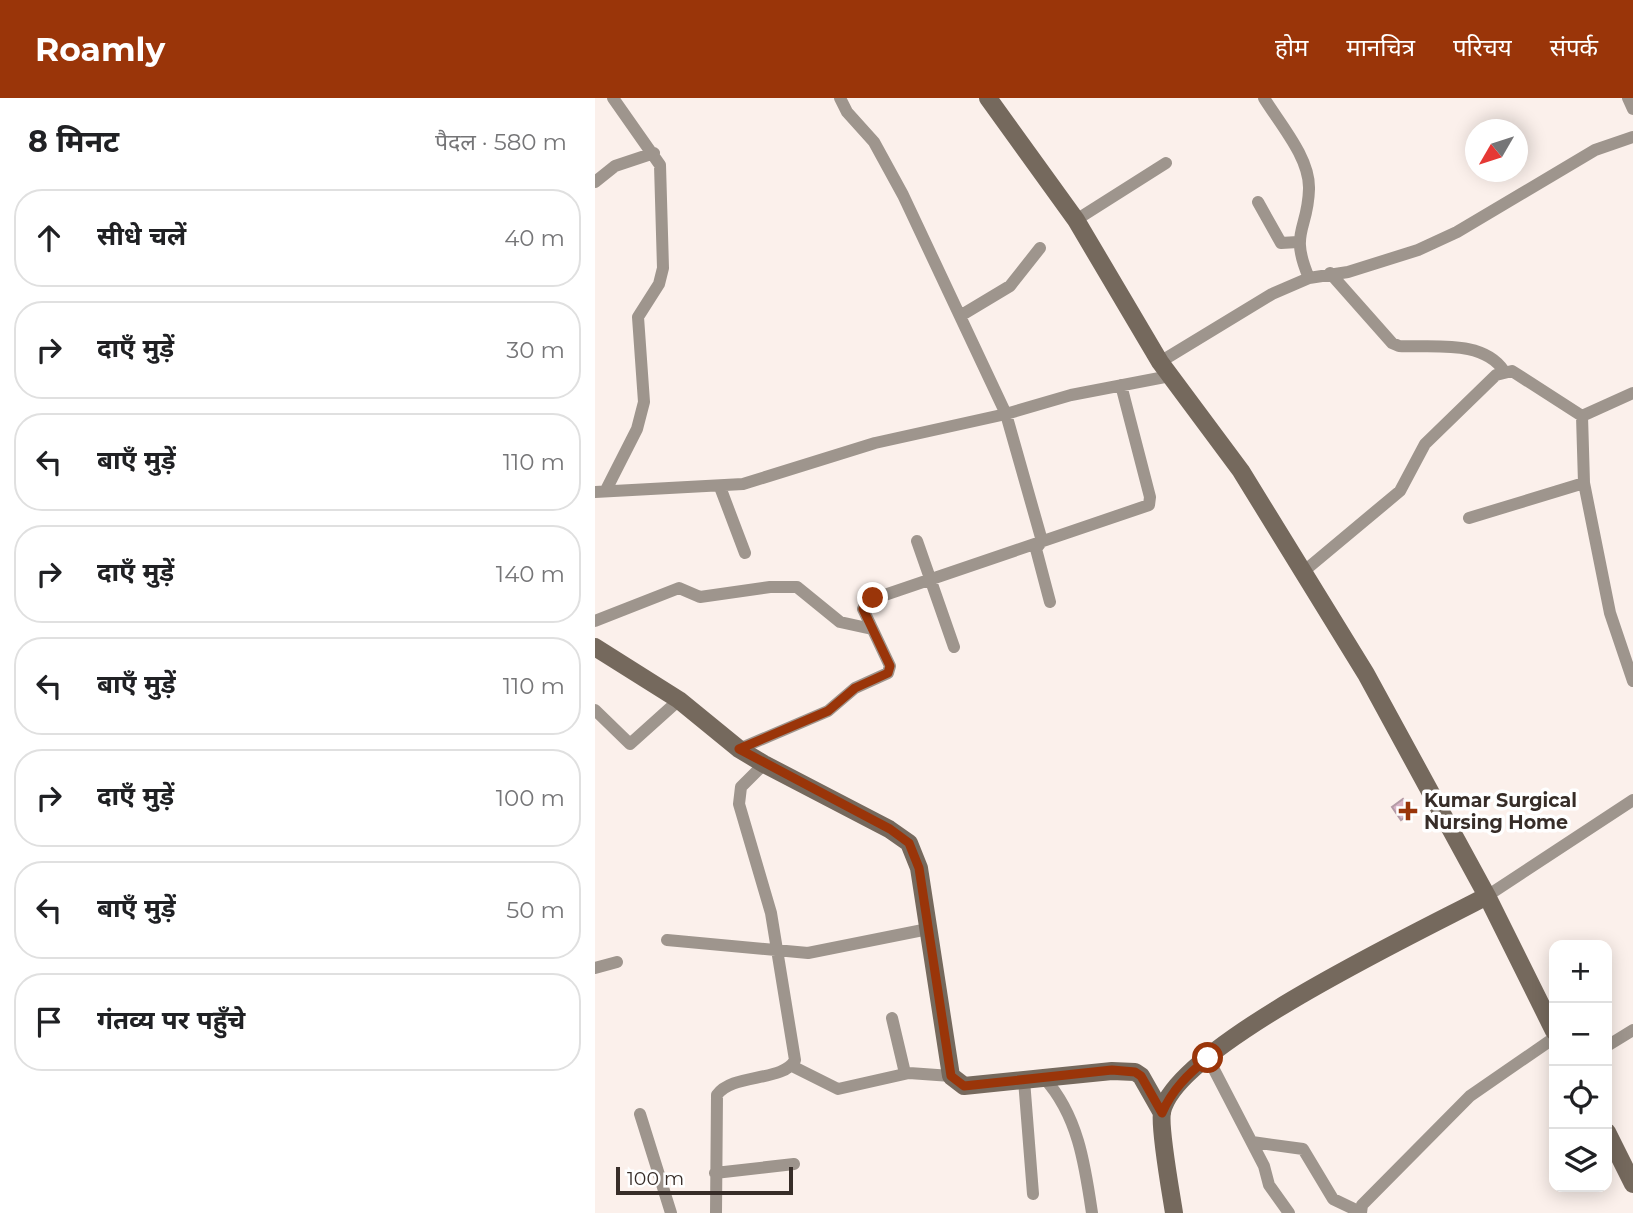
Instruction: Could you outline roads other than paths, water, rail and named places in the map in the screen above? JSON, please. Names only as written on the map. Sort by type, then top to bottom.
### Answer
[{"type":"street","points":[[600,491],[637,429],[644,402],[638,317],[659,284],[663,268],[662,177],[654,153],[613,98]]},
{"type":"street","points":[[840,98],[847,112],[880,152],[1006,415],[1042,541]]},
{"type":"street","points":[[988,98],[1076,220],[1165,369],[1241,471],[1366,674],[1487,896],[1549,1021]]},
{"type":"street","points":[[1264,98],[1304,164],[1309,188],[1298,242],[1299,254],[1309,278]]},
{"type":"street","points":[[1628,98],[1633,109]]},
{"type":"street","points":[[600,491],[743,484],[874,443],[1006,415],[1071,395],[1121,386],[1165,369],[1220,324],[1309,278],[1348,272],[1418,250],[1457,232],[1595,150],[1633,137]]},
{"type":"street","points":[[595,182],[615,166],[654,153]]},
{"type":"street","points":[[1076,220],[1166,163]]},
{"type":"street","points":[[1258,202],[1281,243],[1298,242]]},
{"type":"street","points":[[960,316],[1010,286],[1039,248]]},
{"type":"street","points":[[1330,274],[1392,343],[1399,346],[1480,350],[1498,362],[1504,371]]},
{"type":"street","points":[[1303,572],[1400,491],[1425,444],[1496,375],[1504,371],[1521,375],[1582,416]]},
{"type":"street","points":[[739,749],[828,711],[855,688],[888,673],[890,666],[863,609],[867,601],[1149,505],[1150,497],[1121,386]]},
{"type":"street","points":[[1582,416],[1633,393]]},
{"type":"street","points":[[1582,416],[1584,484],[1610,613],[1633,681]]},
{"type":"street","points":[[1469,518],[1584,484]]},
{"type":"street","points":[[720,487],[745,553]]},
{"type":"street","points":[[918,541],[954,647]]},
{"type":"street","points":[[1042,541],[1036,549],[1050,602]]},
{"type":"street","points":[[595,621],[680,588],[700,597],[770,587],[797,587],[840,622],[872,629]]},
{"type":"street","points":[[595,647],[679,701],[739,749],[890,829],[909,843],[919,868],[951,1076]]},
{"type":"street","points":[[595,710],[631,744],[679,701]]},
{"type":"street","points":[[764,764],[741,787],[739,804],[779,951],[795,1060],[792,1066]]},
{"type":"street","points":[[1162,1113],[1168,1098],[1186,1076],[1267,1014],[1487,896],[1633,800]]},
{"type":"street","points":[[667,940],[779,951],[826,950],[928,929]]},
{"type":"street","points":[[595,968],[618,962]]},
{"type":"street","points":[[892,1018],[905,1073]]},
{"type":"street","points":[[1612,1043],[1633,1030]]},
{"type":"street","points":[[1251,1142],[1303,1149],[1333,1199],[1360,1212],[1362,1205],[1411,1152],[1469,1096],[1549,1041]]},
{"type":"street","points":[[1208,1058],[1264,1166],[1269,1185],[1289,1213]]},
{"type":"street","points":[[716,1213],[715,1112],[720,1089],[792,1066],[838,1089],[905,1073],[951,1076],[964,1086],[1112,1070],[1135,1072],[1141,1076],[1162,1113],[1174,1213]]},
{"type":"street","points":[[1044,1078],[1071,1115],[1087,1179],[1092,1213]]},
{"type":"street","points":[[1024,1080],[1033,1194]]},
{"type":"street","points":[[640,1114],[671,1213]]},
{"type":"street","points":[[1612,1142],[1633,1185]]},
{"type":"street","points":[[715,1172],[794,1164]]},
{"type":"place","name":"Kumar Surgical Nursing Home","points":[[1408,811]]}]
